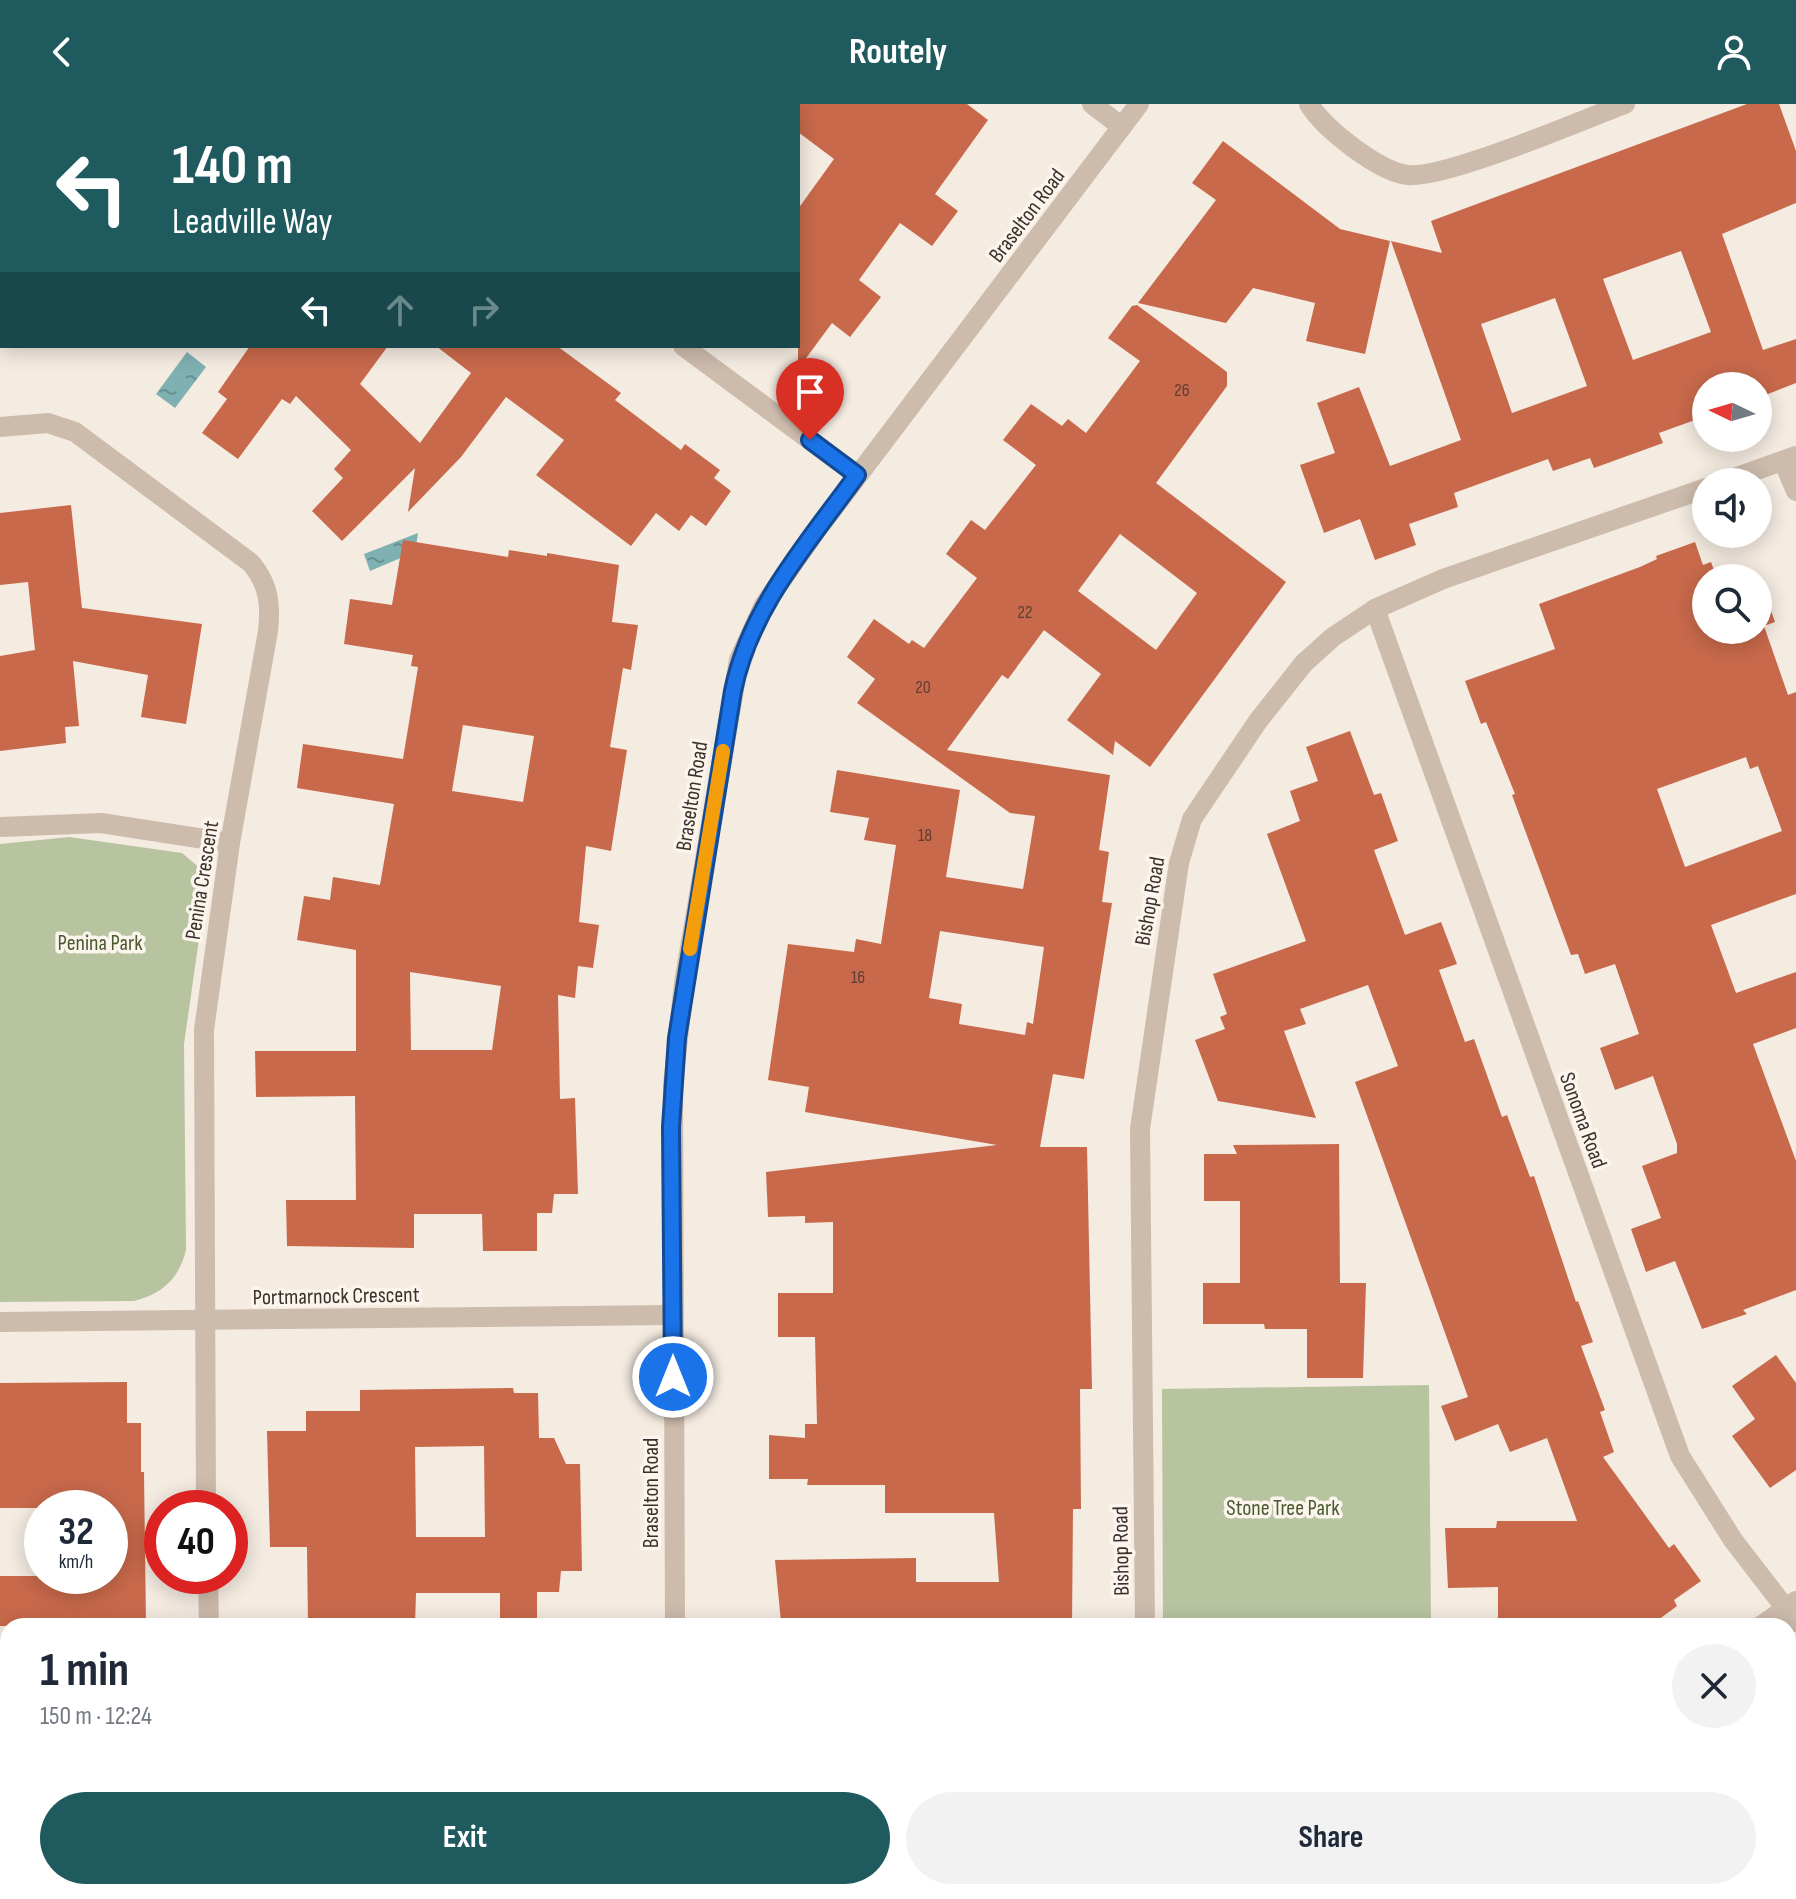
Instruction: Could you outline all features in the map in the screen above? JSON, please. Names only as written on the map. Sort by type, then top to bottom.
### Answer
[{"type":"street","points":[[1092,104],[1122,127]]},
{"type":"street","name":"Braselton Road","points":[[675,1618],[671,1127],[677,1038],[739,660],[764,605],[857,475],[1139,104]]},
{"type":"street","points":[[1309,104],[1320,120],[1378,165],[1409,175],[1444,170],[1625,104]]},
{"type":"street","points":[[686,348],[857,475]]},
{"type":"street","name":"Penina Crescent","points":[[0,427],[48,423],[75,432],[237,552],[260,575],[270,612],[230,843],[204,1030],[206,1490]]},
{"type":"street","points":[[1763,468],[1789,459],[1796,491]]},
{"type":"street","name":"Bishop Road","points":[[1145,1618],[1140,1129],[1179,863],[1196,812],[1258,721],[1317,649],[1375,609],[1443,579],[1692,493]]},
{"type":"street","name":"Sonoma Road","points":[[1375,609],[1680,1456],[1733,1540],[1793,1610]]},
{"type":"street","points":[[0,827],[101,823],[230,843]]},
{"type":"street","name":"Portmarnock Crescent","points":[[0,1322],[673,1315]]},
{"type":"street","points":[[208,1594],[209,1618]]},
{"type":"green space","name":"Penina Park","points":[[69,837],[182,853],[202,870],[207,883],[184,1044],[186,1250],[179,1269],[168,1284],[134,1301],[0,1302],[0,844]]},
{"type":"green space","name":"Stone Tree Park","points":[[1429,1385],[1431,1618],[1163,1618],[1162,1389]]},
{"type":"water","points":[[187,352],[206,367],[175,408],[156,394]]},
{"type":"water","points":[[418,533],[414,559],[403,557],[370,571],[364,554]]},
{"type":"building","points":[[800,104],[967,104],[988,120],[935,194],[958,211],[932,246],[900,223],[859,280],[881,297],[850,337],[832,323],[798,369],[800,206],[834,159],[800,134]]},
{"type":"building","points":[[1747,104],[1779,104],[1796,151],[1796,203],[1722,234],[1763,350],[1796,339],[1796,383],[1772,392],[1772,372],[1692,372],[1692,421],[1659,433],[1663,443],[1594,468],[1590,458],[1553,471],[1548,459],[1454,493],[1458,507],[1409,524],[1416,545],[1375,560],[1360,519],[1324,533],[1300,465],[1335,453],[1317,403],[1359,387],[1390,466],[1461,440],[1391,241],[1442,253],[1431,221]],"holes":[[[1681,251],[1711,332],[1633,360],[1603,279]],[[1555,298],[1587,386],[1512,413],[1481,324]]]},
{"type":"building","points":[[1223,141],[1340,229],[1390,241],[1365,354],[1306,341],[1315,303],[1253,288],[1226,323],[1138,303],[1216,200],[1192,183]]},
{"type":"building","points":[[1137,305],[1227,372],[1227,386],[1156,483],[1286,582],[1150,767],[1115,741],[1113,755],[1067,720],[1101,674],[1044,630],[1008,679],[1002,675],[947,750],[1110,775],[1099,850],[1109,852],[1102,902],[1112,903],[1084,1079],[1053,1074],[1040,1147],[1087,1147],[1092,1389],[1080,1389],[1081,1509],[1073,1509],[1072,1618],[781,1618],[775,1560],[916,1558],[916,1582],[999,1582],[994,1513],[885,1513],[885,1485],[807,1485],[808,1479],[769,1479],[769,1435],[805,1438],[805,1424],[817,1424],[815,1337],[778,1337],[778,1293],[833,1293],[833,1222],[805,1223],[805,1216],[768,1217],[766,1172],[997,1145],[805,1112],[809,1087],[768,1080],[788,944],[854,952],[856,939],[881,944],[896,845],[864,840],[869,818],[830,812],[837,770],[960,790],[946,877],[1023,889],[1035,816],[1010,813],[857,703],[875,679],[847,657],[874,619],[909,644],[912,640],[924,648],[977,578],[946,554],[971,520],[985,530],[1036,465],[1003,440],[1031,404],[1062,426],[1068,419],[1086,433],[1140,361],[1108,338],[1132,306]],"holes":[[[1120,534],[1197,593],[1156,650],[1078,591]],[[940,931],[1044,947],[1033,1024],[1027,1022],[1025,1035],[959,1024],[962,1004],[929,998]]]},
{"type":"building","points":[[249,348],[387,348],[360,384],[420,443],[471,373],[439,348],[560,348],[621,393],[615,400],[681,450],[685,444],[720,470],[714,478],[731,491],[706,526],[691,515],[679,531],[656,513],[631,546],[536,475],[564,440],[506,397],[461,457],[408,512],[415,468],[342,541],[312,511],[343,478],[334,469],[351,450],[296,396],[290,404],[282,399],[238,459],[202,433],[227,399],[218,392]]},
{"type":"building","points":[[71,505],[82,608],[202,624],[186,724],[141,717],[148,675],[73,661],[79,726],[65,727],[66,743],[0,751],[0,656],[35,650],[28,582],[0,585],[0,513]]},
{"type":"building","points":[[403,540],[508,557],[509,550],[619,565],[612,622],[638,625],[631,670],[623,668],[610,747],[627,750],[611,851],[586,846],[579,922],[599,925],[593,968],[578,966],[575,998],[558,995],[560,1099],[575,1098],[578,1194],[554,1194],[552,1213],[537,1213],[537,1251],[483,1251],[482,1214],[414,1214],[414,1248],[287,1246],[286,1200],[356,1200],[355,1096],[256,1097],[255,1051],[356,1051],[356,950],[297,940],[304,896],[330,900],[333,877],[380,885],[394,804],[297,788],[303,744],[403,759],[418,667],[411,666],[413,655],[344,644],[350,599],[392,605]],"holes":[[[463,725],[534,736],[523,802],[452,791]],[[410,972],[501,986],[492,1050],[411,1050]]]},
{"type":"building","points":[[1692,543],[1692,548],[1697,548],[1703,564],[1692,564],[1692,644],[1770,644],[1788,695],[1796,692],[1796,894],[1711,925],[1736,993],[1796,972],[1796,1028],[1753,1044],[1796,1161],[1796,1290],[1743,1310],[1747,1314],[1702,1329],[1675,1261],[1646,1272],[1631,1229],[1661,1218],[1642,1166],[1677,1153],[1677,1144],[1653,1076],[1615,1090],[1600,1048],[1639,1034],[1615,964],[1585,974],[1578,954],[1571,955],[1512,795],[1515,794],[1486,722],[1481,724],[1465,681],[1555,649],[1539,604],[1657,559],[1656,556]],"holes":[[[1746,757],[1750,769],[1758,766],[1782,831],[1685,867],[1657,789]]]},
{"type":"building","points":[[1350,731],[1374,795],[1381,793],[1398,841],[1374,850],[1405,935],[1441,922],[1457,964],[1439,970],[1465,1042],[1474,1039],[1502,1117],[1507,1115],[1530,1177],[1534,1176],[1576,1302],[1593,1342],[1581,1346],[1605,1410],[1600,1412],[1614,1452],[1603,1457],[1669,1548],[1674,1544],[1701,1581],[1674,1600],[1677,1606],[1661,1618],[1498,1618],[1498,1587],[1448,1588],[1445,1528],[1496,1528],[1497,1521],[1577,1521],[1547,1438],[1510,1452],[1498,1424],[1455,1441],[1441,1406],[1468,1397],[1355,1082],[1398,1066],[1368,985],[1300,1009],[1306,1024],[1284,1031],[1316,1118],[1218,1101],[1195,1040],[1225,1029],[1220,1017],[1227,1014],[1213,974],[1306,941],[1267,834],[1300,821],[1290,791],[1318,781],[1306,747]]},
{"type":"building","points":[[1339,1144],[1340,1283],[1366,1283],[1363,1378],[1307,1378],[1307,1329],[1265,1329],[1264,1324],[1203,1324],[1203,1283],[1240,1283],[1240,1201],[1204,1201],[1204,1154],[1237,1154],[1233,1145]]},
{"type":"building","points":[[1776,1355],[1796,1383],[1796,1470],[1770,1488],[1732,1436],[1755,1419],[1732,1386]]},
{"type":"building","points":[[127,1382],[127,1423],[141,1423],[146,1618],[0,1618],[0,1576],[24,1576],[24,1594],[128,1594],[128,1490],[24,1490],[24,1508],[0,1508],[0,1383]]},
{"type":"building","points":[[513,1388],[514,1393],[538,1393],[539,1438],[554,1438],[566,1464],[580,1464],[582,1571],[561,1571],[559,1592],[537,1592],[537,1618],[500,1618],[500,1593],[416,1593],[415,1618],[308,1618],[307,1547],[270,1547],[267,1431],[306,1431],[306,1411],[360,1411],[360,1390]],"holes":[[[484,1446],[485,1537],[416,1537],[415,1447]]]},
{"type":"slow traffic","points":[[690,949],[723,751]]},
{"type":"route","points":[[673,1377],[671,1127],[677,1038],[739,660],[764,605],[857,475],[810,440]]}]
